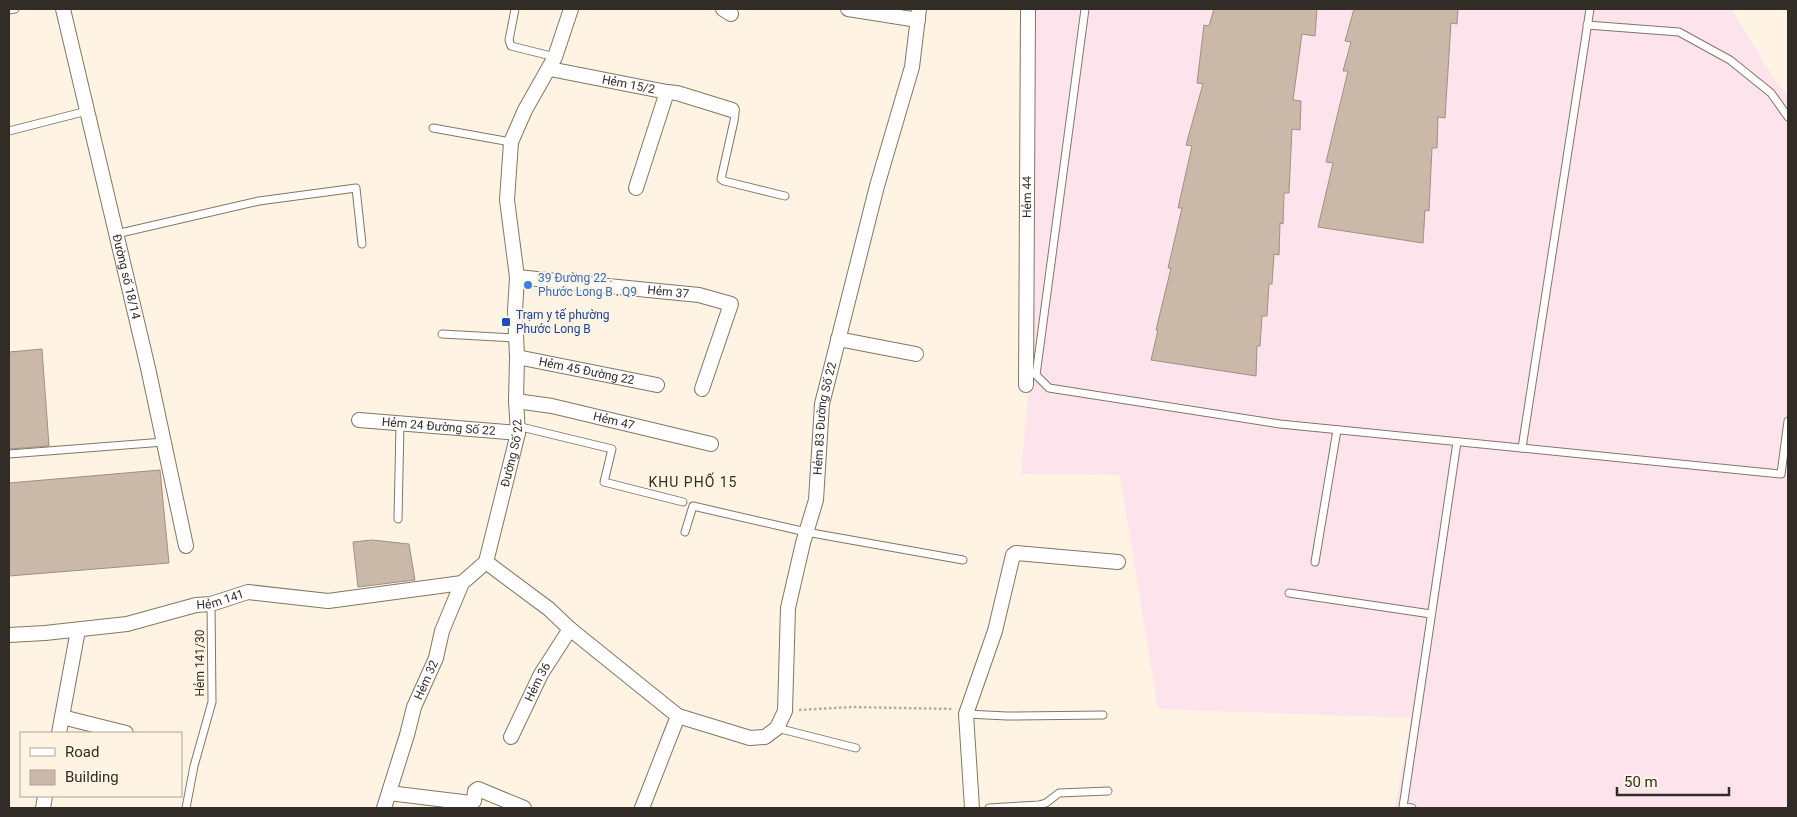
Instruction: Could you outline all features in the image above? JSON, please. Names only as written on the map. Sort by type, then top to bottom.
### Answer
[{"type":"street","name":"Đường số 18/14","points":[[63,9],[164,442],[186,546]]},
{"type":"street","name":"Đường Số 22","points":[[486,562],[518,429],[516,402],[517,277],[507,200],[511,142],[525,110],[553,63],[571,9]]},
{"type":"street","points":[[848,9],[918,14]]},
{"type":"street","name":"Hẻm 44","points":[[1026,385],[1028,9]]},
{"type":"street","name":"Hẻm 83 Đường Số 22","points":[[778,728],[785,711],[788,608],[806,532],[816,500],[822,404],[877,186],[912,68],[918,14]]},
{"type":"street","name":"Hẻm 15/2","points":[[553,63],[667,92],[636,188]]},
{"type":"street","points":[[667,92],[677,93],[732,110]]},
{"type":"street","name":"Hẻm 37","points":[[517,277],[699,295],[731,304],[702,389]]},
{"type":"street","points":[[838,339],[916,354]]},
{"type":"street","name":"Hẻm 45 Đường 22","points":[[517,357],[656,385]]},
{"type":"street","name":"Hẻm 47","points":[[516,402],[552,406],[712,444]]},
{"type":"street","name":"Hẻm 24 Đường Số 22","points":[[359,420],[400,424],[518,429]]},
{"type":"street","points":[[972,808],[966,712],[995,631],[1013,555],[1016,553],[1118,562]]},
{"type":"street","points":[[486,562],[549,609],[570,629],[678,716],[750,738],[765,737],[778,728]]},
{"type":"street","name":"Hẻm 32","points":[[384,808],[408,735],[414,707],[436,658],[442,631],[462,582],[486,562]]},
{"type":"street","name":"Hẻm 141","points":[[9,635],[127,624],[196,605],[211,604],[248,592],[328,601],[462,582]]},
{"type":"street","name":"Hẻm 36","points":[[511,737],[541,674],[570,629]]},
{"type":"street","points":[[59,732],[78,630]]},
{"type":"street","points":[[62,716],[122,732]]},
{"type":"street","points":[[642,808],[678,716]]},
{"type":"street","points":[[389,793],[471,802],[474,801],[475,791],[478,789],[524,808]]},
{"type":"lane","points":[[9,10],[15,9]]},
{"type":"lane","points":[[515,9],[509,40],[511,46],[553,63]]},
{"type":"lane","points":[[1085,9],[1036,375],[1049,388],[1280,424],[1781,474],[1787,444],[1788,421]]},
{"type":"lane","points":[[1522,448],[1590,9]]},
{"type":"lane","points":[[1587,25],[1679,32],[1730,60],[1771,93],[1788,117]]},
{"type":"lane","points":[[732,110],[734,114],[732,131],[721,179],[785,196]]},
{"type":"lane","points":[[9,131],[87,111]]},
{"type":"lane","points":[[433,128],[511,142]]},
{"type":"lane","points":[[116,234],[259,201],[356,188],[362,244]]},
{"type":"lane","points":[[442,334],[516,338]]},
{"type":"lane","points":[[398,519],[400,424]]},
{"type":"lane","points":[[518,429],[612,449],[604,482],[683,502]]},
{"type":"lane","points":[[1315,562],[1338,430]]},
{"type":"lane","points":[[9,454],[164,442]]},
{"type":"lane","points":[[1412,808],[1403,807],[1457,442]]},
{"type":"lane","points":[[685,532],[693,506],[806,532],[963,560]]},
{"type":"lane","points":[[1289,593],[1431,614]]},
{"type":"lane","name":"Hẻm 141/30","points":[[186,808],[194,766],[212,702],[211,604]]},
{"type":"lane","points":[[966,712],[1007,716],[1103,714]]},
{"type":"lane","points":[[778,728],[856,748]]},
{"type":"lane","points":[[990,808],[1039,805],[1046,803],[1059,793],[1108,791]]},
{"type":"path","points":[[785,711],[852,707],[966,712]]},
{"type":"shaded area","points":[[1031,9],[1731,9],[1776,81],[1788,96],[1788,808],[1395,808],[1411,718],[1158,709],[1120,475],[1021,474],[1029,386]]},
{"type":"building","points":[[1214,9],[1317,9],[1315,36],[1302,34],[1293,100],[1301,101],[1300,130],[1292,129],[1289,193],[1284,193],[1283,224],[1280,223],[1279,255],[1274,254],[1272,284],[1269,284],[1267,316],[1262,316],[1260,346],[1257,346],[1256,376],[1151,360],[1171,268],[1168,268],[1182,208],[1178,208],[1192,146],[1186,145],[1203,84],[1197,83],[1204,25],[1209,26]]},
{"type":"building","points":[[1354,9],[1458,9],[1457,24],[1451,23],[1445,118],[1438,117],[1437,148],[1432,148],[1429,211],[1425,210],[1423,243],[1318,227],[1333,163],[1326,162],[1348,71],[1343,71],[1351,42],[1345,41]]},
{"type":"building","points":[[42,349],[49,446],[9,449],[9,352]]},
{"type":"building","points":[[160,470],[169,563],[9,576],[9,483]]},
{"type":"building","points":[[372,540],[409,544],[415,580],[358,587],[353,542]]},
{"type":"place","name":"39 Đường 22 . Phước Long B . Q9","points":[[528,285]]},
{"type":"place","name":"Trạm y tế phường Phước Long B","points":[[506,322]]},
{"type":"district","name":"KHU PHỐ 15","points":[[693,482]]}]
